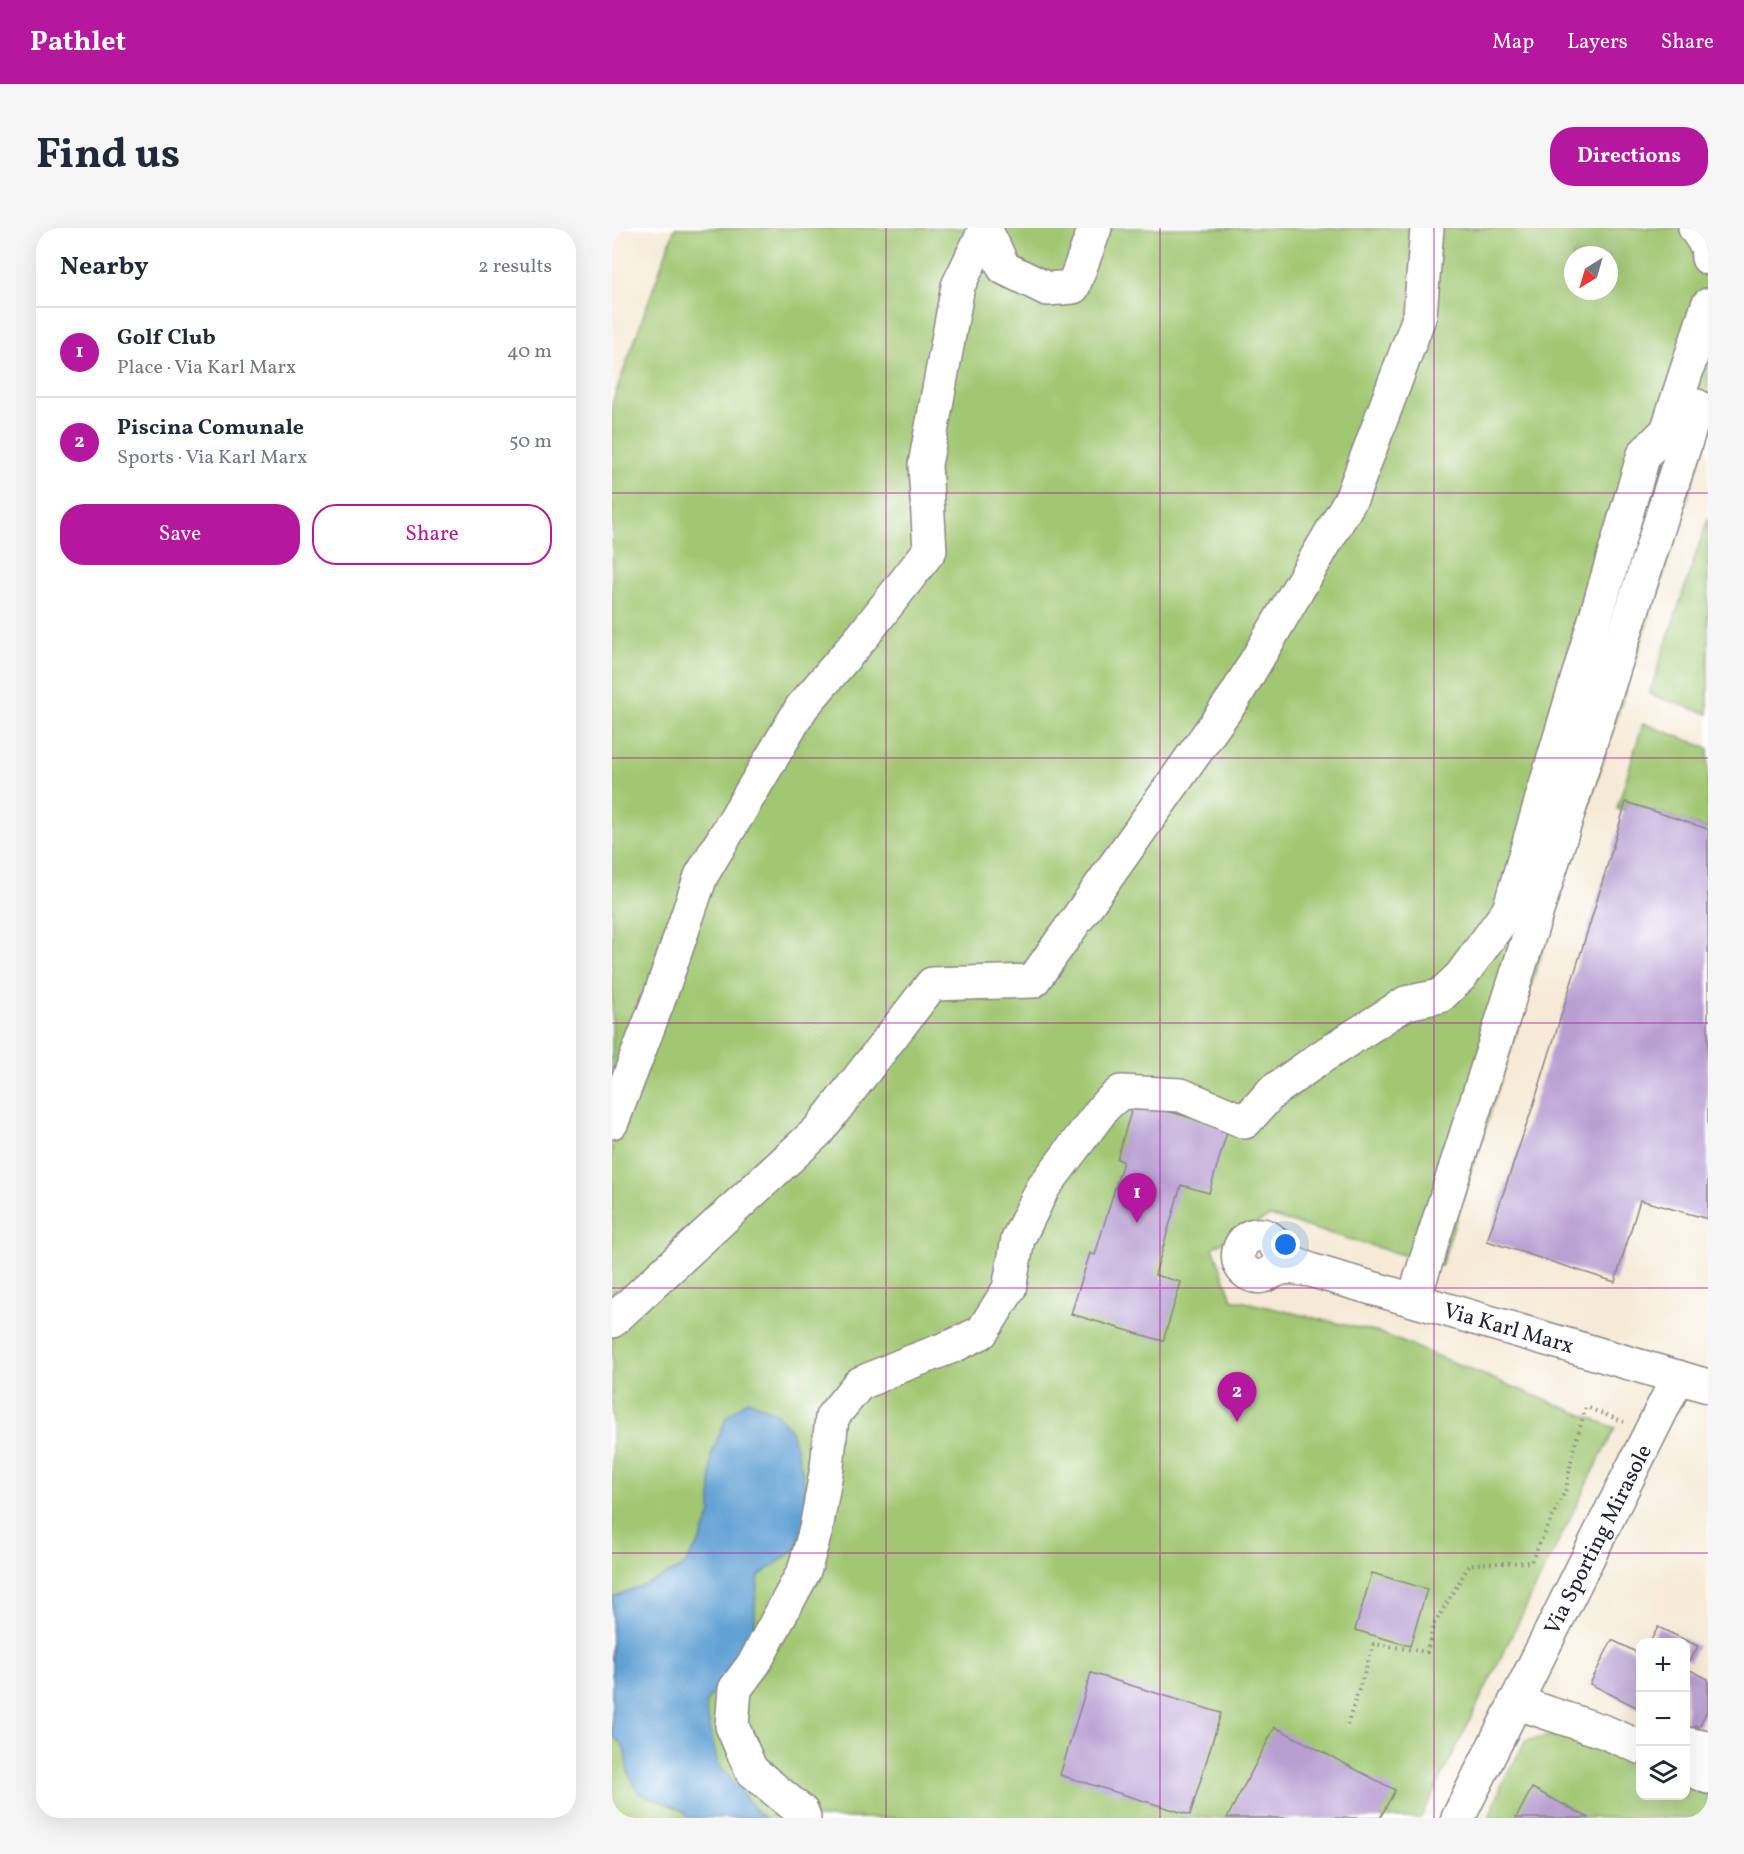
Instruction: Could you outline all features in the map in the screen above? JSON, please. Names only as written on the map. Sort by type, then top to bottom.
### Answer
[{"type":"street","points":[[985,229],[1004,267],[1047,289],[1072,287],[1095,228]]},
{"type":"street","points":[[612,1321],[818,1131],[932,984],[1033,981],[1236,695],[1352,497],[1420,315],[1427,228]]},
{"type":"street","points":[[1695,228],[1707,246],[1708,258]]},
{"type":"street","points":[[612,1122],[660,996],[701,876],[802,707],[862,637],[930,550],[926,465],[958,286],[985,229]]},
{"type":"street","points":[[804,1818],[802,1812],[751,1770],[732,1726],[735,1689],[755,1662],[804,1571],[816,1529],[827,1467],[832,1417],[860,1384],[982,1332],[1009,1289],[1018,1239],[1043,1188],[1105,1106],[1121,1092],[1181,1095],[1245,1122],[1272,1092],[1323,1056],[1406,1003],[1440,996],[1461,976],[1509,910],[1644,454],[1667,431],[1708,305]]},
{"type":"street","points":[[1414,1299],[1708,370]]},
{"type":"street","name":"Via Karl Marx","points":[[1310,1270],[1693,1381]]},
{"type":"street","name":"Via Sporting Mirasole","points":[[1458,1818],[1650,1433],[1693,1381]]},
{"type":"street","points":[[1515,1702],[1605,1732],[1639,1746]]},
{"type":"street","points":[[1605,1732],[1636,1736]]},
{"type":"street","points":[[1690,1745],[1708,1748]]},
{"type":"street","points":[[1690,1769],[1708,1777]]},
{"type":"path","points":[[1347,1725],[1374,1644],[1427,1652],[1432,1626],[1470,1564],[1531,1562],[1566,1489],[1573,1451],[1586,1407],[1650,1433]]},
{"type":"green space","points":[[675,228],[1708,228],[1708,434],[1441,1266],[1270,1216],[1213,1247],[1232,1299],[1380,1333],[1615,1428],[1421,1818],[612,1818],[612,403]]},
{"type":"green space","points":[[1708,518],[1708,714],[1649,694]]},
{"type":"green space","points":[[1643,723],[1708,748],[1708,829],[1626,802],[1623,811],[1617,809]]},
{"type":"green space","points":[[1558,1734],[1636,1762],[1636,1800],[1690,1800],[1690,1779],[1708,1786],[1708,1818],[1489,1818],[1504,1779],[1526,1741]]},
{"type":"water","points":[[748,1400],[776,1413],[791,1430],[802,1469],[808,1516],[796,1549],[759,1576],[755,1603],[755,1632],[705,1704],[717,1761],[757,1812],[765,1818],[689,1818],[682,1810],[639,1793],[628,1772],[624,1747],[612,1734],[612,1597],[683,1567],[700,1541],[711,1513],[711,1455],[727,1416]]},
{"type":"building","points":[[1626,802],[1708,829],[1708,1219],[1640,1200],[1615,1282],[1487,1241],[1534,1103]]},
{"type":"building","points":[[1134,1101],[1228,1129],[1209,1193],[1181,1185],[1155,1275],[1181,1282],[1163,1341],[1071,1314],[1090,1253],[1095,1255],[1123,1161],[1117,1159]]},
{"type":"building","points":[[1372,1573],[1427,1589],[1410,1646],[1355,1630]]},
{"type":"building","points":[[1658,1627],[1681,1638],[1652,1638]]},
{"type":"building","points":[[1612,1640],[1636,1652],[1636,1707],[1590,1684]]},
{"type":"building","points":[[1690,1642],[1698,1646],[1690,1661]]},
{"type":"building","points":[[1690,1670],[1708,1679],[1708,1708],[1699,1727],[1695,1725],[1693,1729],[1690,1727]]},
{"type":"building","points":[[1091,1673],[1221,1713],[1190,1815],[1060,1775]]},
{"type":"building","points":[[1275,1727],[1395,1790],[1380,1818],[1227,1818]]},
{"type":"building","points":[[1532,1788],[1589,1818],[1516,1818]]},
{"type":"place","name":"Golf Club","points":[[1137,1223]]},
{"type":"place","name":"Piscina Comunale","points":[[1237,1422]]}]
